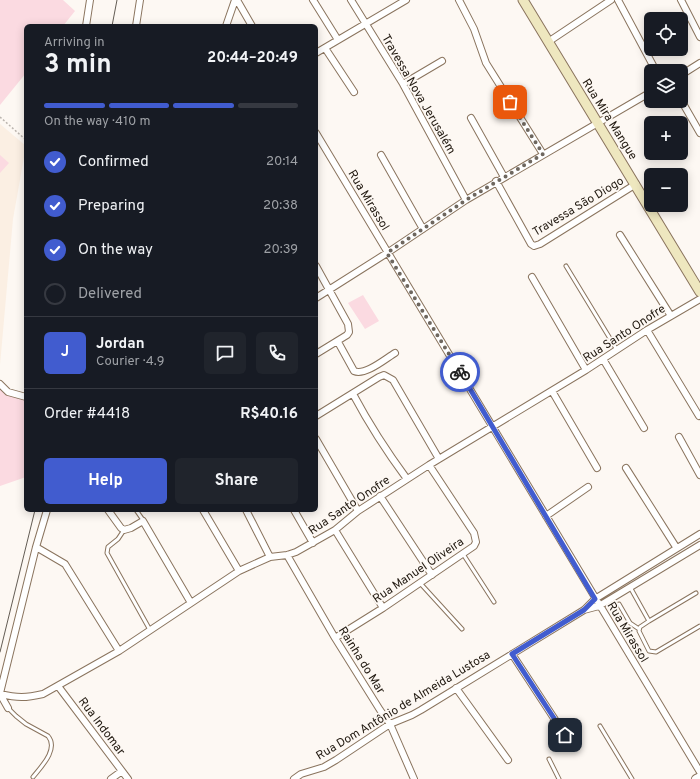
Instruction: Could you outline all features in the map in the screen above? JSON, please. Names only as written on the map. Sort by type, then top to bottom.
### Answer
[{"type":"main road","name":"Rua Mira Mangue","points":[[523,0],[636,184],[700,292]]},
{"type":"street","points":[[86,24],[90,0]]},
{"type":"street","points":[[136,24],[140,0]]},
{"type":"street","points":[[227,24],[236,0]]},
{"type":"street","points":[[236,0],[251,24]]},
{"type":"street","points":[[313,0],[338,40]]},
{"type":"street","name":"Travessa Nova Jerusalém","points":[[351,0],[403,84],[466,200]]},
{"type":"street","points":[[318,52],[406,0]]},
{"type":"street","points":[[459,0],[474,29],[486,63],[543,154]]},
{"type":"street","points":[[548,42],[611,0]]},
{"type":"street","points":[[618,0],[652,64]]},
{"type":"street","points":[[681,0],[700,37]]},
{"type":"street","points":[[325,48],[354,92]]},
{"type":"street","points":[[403,84],[442,61]]},
{"type":"street","points":[[688,71],[700,63]]},
{"type":"street","points":[[318,297],[496,181],[598,124],[644,96]]},
{"type":"street","points":[[686,108],[700,131]]},
{"type":"street","points":[[471,118],[504,177]]},
{"type":"street","name":"Rua Mirassol","points":[[318,136],[700,772]]},
{"type":"street","points":[[381,155],[423,229]]},
{"type":"street","name":"Travessa São Diogo","points":[[496,181],[531,244],[534,246],[540,244],[636,184]]},
{"type":"street","points":[[620,235],[670,316]]},
{"type":"street","points":[[318,270],[350,328],[347,335],[338,342],[318,353]]},
{"type":"street","points":[[532,277],[586,370]]},
{"type":"street","name":"Rua Santo Onofre","points":[[0,694],[29,698],[43,694],[119,651],[239,571],[270,558],[288,555],[313,543],[335,530],[358,511],[380,496],[429,465],[586,370],[647,330],[700,299]]},
{"type":"street","points":[[647,330],[699,416]]},
{"type":"street","points":[[338,342],[354,371],[357,372],[365,371],[395,353]]},
{"type":"street","points":[[603,359],[644,428]]},
{"type":"street","points":[[318,415],[378,377],[384,375],[393,380],[439,459]]},
{"type":"street","points":[[0,384],[8,392],[24,396]]},
{"type":"street","points":[[552,391],[597,468]]},
{"type":"street","points":[[353,394],[384,447],[407,479]]},
{"type":"street","points":[[679,437],[700,475]]},
{"type":"street","points":[[318,442],[358,511]]},
{"type":"street","name":"Rua Manuel Oliveira","points":[[335,638],[383,608],[474,546],[476,542],[475,537],[429,465]]},
{"type":"street","points":[[626,468],[676,547]]},
{"type":"street","points":[[546,516],[588,487]]},
{"type":"street","points":[[380,496],[432,575]]},
{"type":"street","points":[[8,708],[0,694],[36,547],[46,512]]},
{"type":"street","points":[[110,512],[124,530],[143,521],[191,604]]},
{"type":"street","points":[[204,512],[239,571]]},
{"type":"street","points":[[247,512],[270,558]]},
{"type":"street","points":[[295,512],[313,543]]},
{"type":"street","points":[[335,530],[383,608]]},
{"type":"street","name":"Rua Dom Antônio de Almeida Lustosa","points":[[294,779],[301,774],[324,767],[390,724],[412,716],[584,610],[595,599],[676,547],[700,534]]},
{"type":"street","name":"Rua Dom Antônio de Almeida Lustosa","points":[[584,610],[599,606],[700,545]]},
{"type":"street","points":[[36,547],[65,564],[119,651]]},
{"type":"street","name":"Rainha do Mar","points":[[288,555],[335,638],[390,724],[414,779]]},
{"type":"street","points":[[512,654],[565,735]]},
{"type":"street","name":"Rua Indomar","points":[[58,686],[128,779]]},
{"type":"street","points":[[456,688],[508,760]]},
{"type":"street","points":[[111,779],[122,771]]},
{"type":"street","points":[[696,779],[700,777]]},
{"type":"lane","points":[[566,266],[617,350]]},
{"type":"lane","points":[[137,512],[143,521]]},
{"type":"lane","points":[[124,530],[118,539],[108,547],[107,553],[150,630]]},
{"type":"lane","points":[[463,554],[494,602]]},
{"type":"lane","points":[[420,583],[462,629]]},
{"type":"lane","points":[[630,587],[649,621]]},
{"type":"lane","points":[[639,629],[649,621],[696,593]]},
{"type":"lane","points":[[619,604],[630,623],[639,629]]},
{"type":"lane","points":[[639,629],[639,634],[649,651],[653,653],[700,626]]},
{"type":"lane","points":[[8,708],[16,716],[48,736],[50,740],[51,749],[33,778]]},
{"type":"lane","points":[[600,726],[632,779]]},
{"type":"lane","points":[[548,759],[559,779]]},
{"type":"path","points":[[0,117],[24,138]]},
{"type":"shaded area","points":[[0,0],[63,0],[75,11],[65,24],[24,24],[24,75],[0,105]]},
{"type":"shaded area","points":[[0,124],[24,144],[24,157],[13,219],[0,365]]},
{"type":"shaded area","points":[[0,155],[9,163],[0,173]]},
{"type":"shaded area","points":[[363,295],[379,321],[365,329],[348,303]]},
{"type":"shaded area","points":[[0,381],[24,400],[24,478],[0,486]]},
{"type":"tram line","points":[[112,24],[117,0]]},
{"type":"tram line","points":[[0,652],[35,512]]},
{"type":"way so far","points":[[460,372],[387,253],[466,200],[543,154],[510,102]]},
{"type":"route","points":[[460,372],[595,599],[584,610],[512,654],[565,735]]}]
